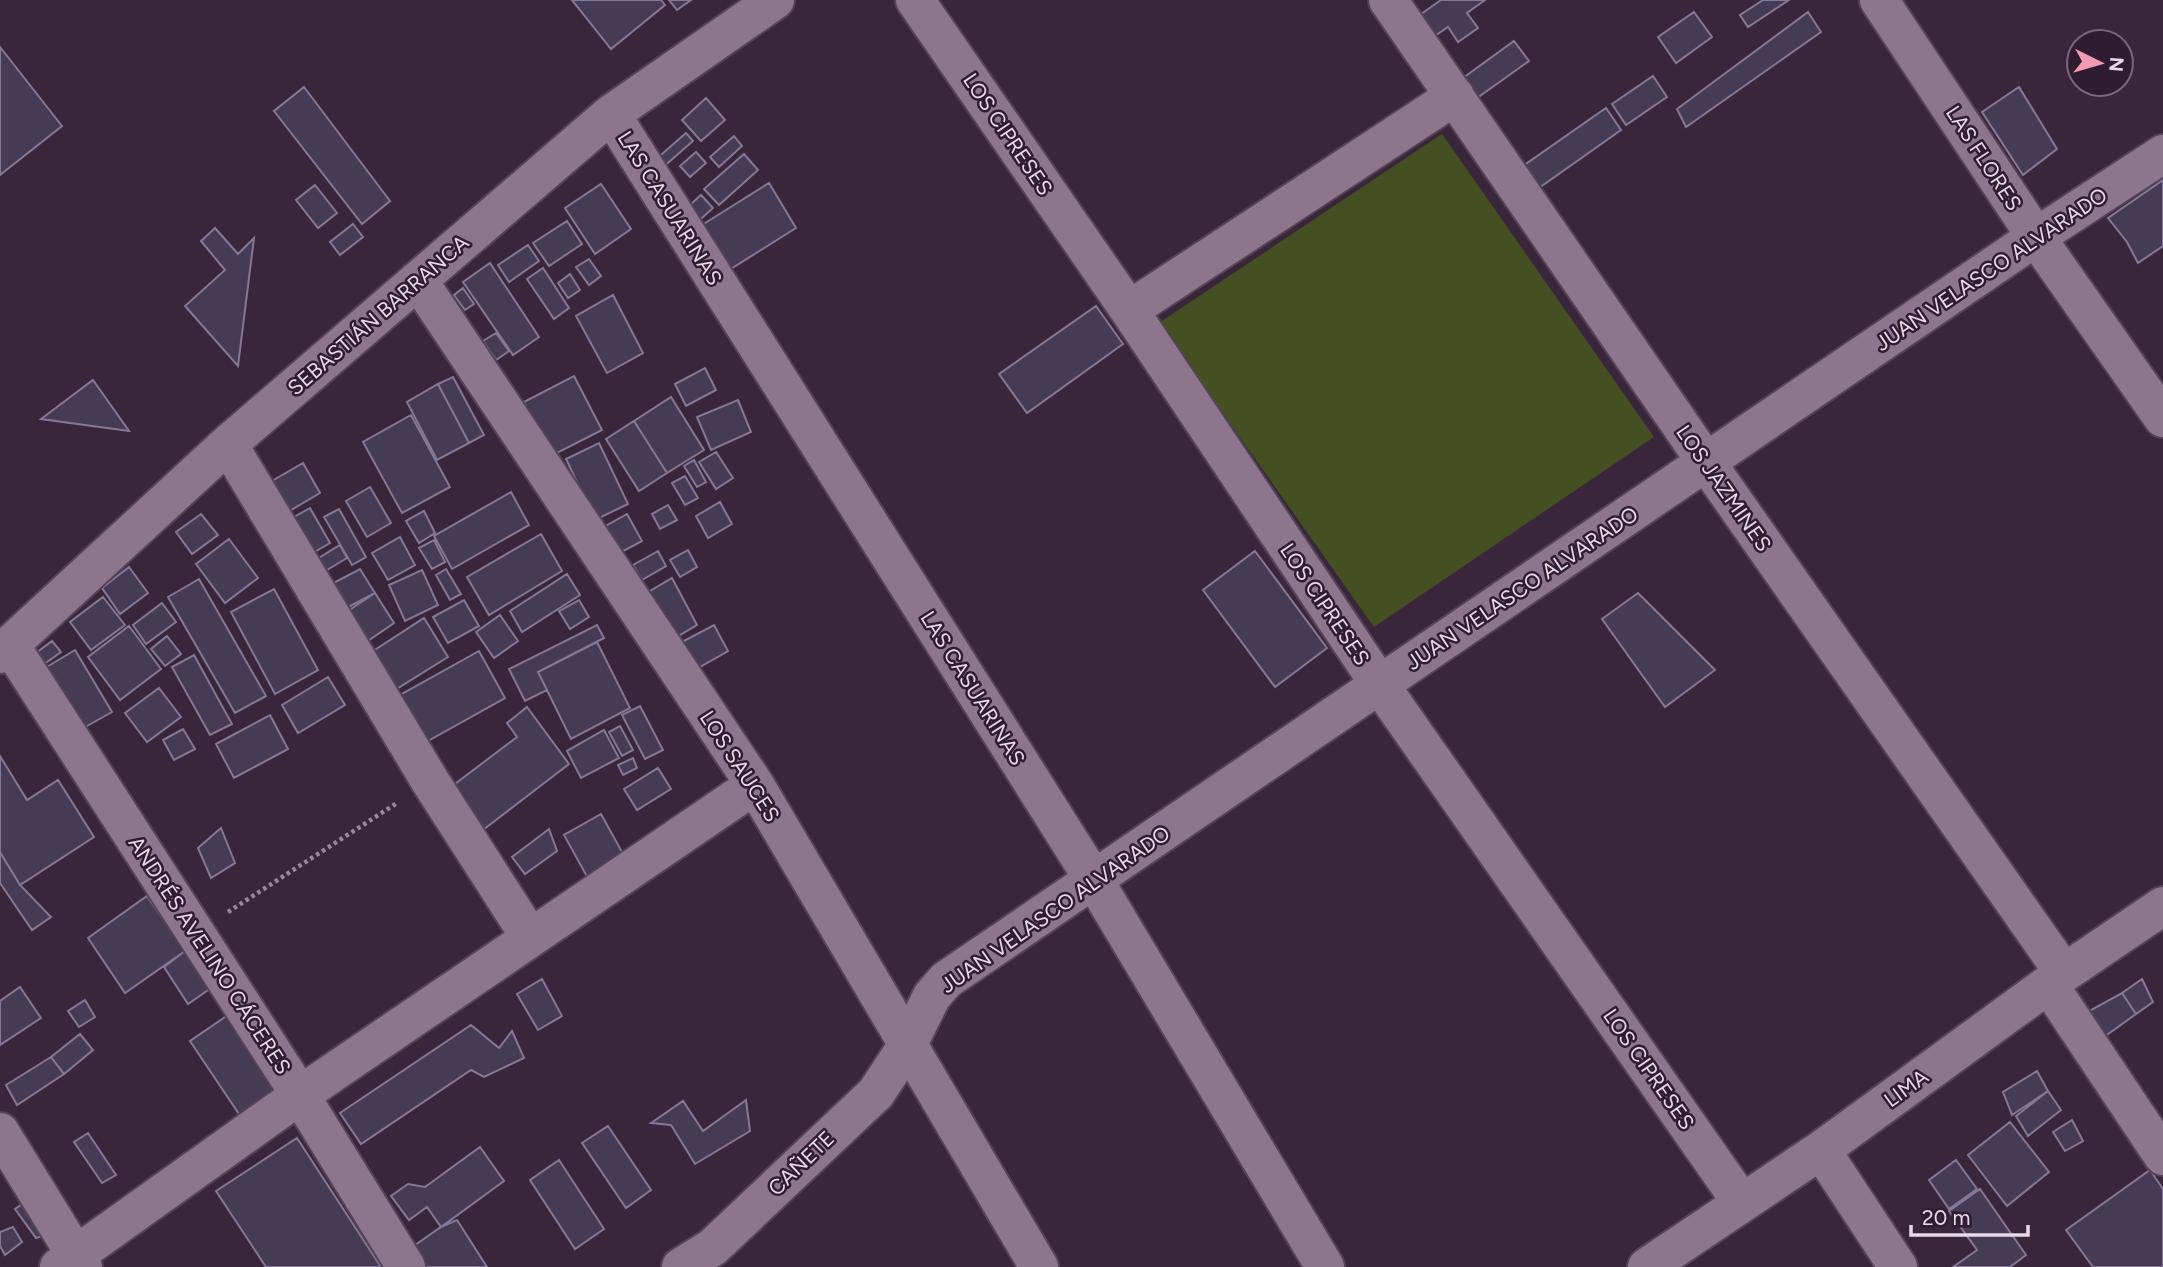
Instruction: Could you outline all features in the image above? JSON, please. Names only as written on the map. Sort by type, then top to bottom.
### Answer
[{"type":"street","name":"SEBASTIÁN BARRANCA","points":[[5,649],[228,444],[611,114],[775,0]]},
{"type":"street","name":"LOS CIPRESES","points":[[915,0],[1129,310],[1380,685],[1742,1203]]},
{"type":"street","name":"LOS JAZMINES","points":[[1388,0],[1706,462],[2056,979],[2163,1156]]},
{"type":"street","name":"LAS FLORES","points":[[1879,0],[2036,237],[2163,418]]},
{"type":"street","points":[[1129,310],[1455,96]]},
{"type":"street","name":"LAS CASUARINAS","points":[[611,114],[1094,880],[1325,1267]]},
{"type":"street","name":"JUAN VELASCO ALVARADO","points":[[907,1046],[932,996],[946,980],[2036,237],[2163,154]]},
{"type":"street","name":"LOS SAUCES","points":[[418,279],[755,785],[1039,1267]]},
{"type":"street","points":[[228,444],[430,781],[530,937]]},
{"type":"street","name":"ANDRÉS AVELINO CÁCERES","points":[[5,649],[300,1095],[406,1267]]},
{"type":"street","points":[[0,1132],[73,1263],[300,1095],[755,785]]},
{"type":"street","name":"LIMA","points":[[1647,1267],[1821,1150],[2056,979],[2163,906]]},
{"type":"street","name":"CAÑETE","points":[[681,1267],[719,1257],[876,1093],[907,1046]]},
{"type":"street","points":[[1821,1150],[1898,1267]]},
{"type":"path","points":[[195,934],[430,781]]},
{"type":"green space","points":[[1442,134],[1654,437],[1374,627],[1159,323]]},
{"type":"building","points":[[572,0],[661,0],[665,5],[611,49]]},
{"type":"building","points":[[669,0],[691,0],[677,10]]},
{"type":"building","points":[[1441,0],[1485,0],[1467,13],[1478,28],[1458,42],[1448,27],[1429,40],[1414,19]]},
{"type":"building","points":[[1763,0],[1789,0],[1748,27],[1740,15]]},
{"type":"building","points":[[1694,12],[1712,37],[1676,63],[1658,37]]},
{"type":"building","points":[[1808,12],[1821,32],[1686,127],[1677,109]]},
{"type":"building","points":[[1514,41],[1529,61],[1477,98],[1463,78]]},
{"type":"building","points":[[0,47],[62,126],[0,175]]},
{"type":"building","points":[[1653,76],[1667,97],[1626,125],[1612,104]]},
{"type":"building","points":[[304,87],[390,201],[362,224],[274,111]]},
{"type":"building","points":[[2019,87],[2057,149],[2023,175],[1982,112]]},
{"type":"building","points":[[706,98],[725,120],[701,141],[682,120]]},
{"type":"building","points":[[1606,108],[1621,130],[1536,190],[1520,168]]},
{"type":"building","points":[[686,133],[693,141],[661,169],[654,161]]},
{"type":"building","points":[[734,136],[742,146],[719,167],[710,157]]},
{"type":"building","points":[[696,152],[706,163],[690,177],[680,166]]},
{"type":"building","points":[[744,154],[758,170],[719,205],[704,189]]},
{"type":"building","points":[[2163,180],[2163,246],[2138,263],[2127,242],[2108,218]]},
{"type":"building","points":[[769,183],[796,228],[729,270],[702,225]]},
{"type":"building","points":[[601,184],[631,229],[595,254],[565,208]]},
{"type":"building","points":[[315,185],[337,213],[318,228],[296,200]]},
{"type":"building","points":[[701,195],[713,208],[692,227],[681,213]]},
{"type":"building","points":[[567,221],[582,244],[549,266],[533,243]]},
{"type":"building","points":[[353,224],[363,237],[340,255],[330,242]]},
{"type":"building","points":[[215,228],[238,254],[254,238],[238,366],[185,306],[225,270],[201,241]]},
{"type":"building","points":[[528,245],[539,261],[509,282],[498,265]]},
{"type":"building","points":[[589,259],[601,276],[589,285],[576,267]]},
{"type":"building","points":[[490,263],[539,337],[513,355],[463,282]]},
{"type":"building","points":[[543,268],[569,308],[554,319],[527,279]]},
{"type":"building","points":[[570,274],[580,290],[568,298],[558,283]]},
{"type":"building","points":[[463,288],[474,304],[465,310],[454,295]]},
{"type":"building","points":[[613,295],[643,353],[607,373],[576,316]]},
{"type":"building","points":[[1096,306],[1123,344],[1027,413],[999,374]]},
{"type":"building","points":[[496,333],[509,351],[496,360],[483,341]]},
{"type":"building","points":[[705,368],[716,390],[686,406],[675,384]]},
{"type":"building","points":[[574,376],[602,430],[549,457],[522,403]]},
{"type":"building","points":[[453,377],[484,435],[469,443],[438,384]]},
{"type":"building","points":[[93,380],[129,431],[41,419]]},
{"type":"building","points":[[438,384],[469,443],[437,460],[407,402]]},
{"type":"building","points":[[671,397],[704,450],[667,473],[634,421]]},
{"type":"building","points":[[738,400],[751,432],[711,450],[697,417]]},
{"type":"building","points":[[411,415],[450,487],[402,513],[363,442]]},
{"type":"building","points":[[634,421],[667,473],[639,491],[606,439]]},
{"type":"building","points":[[599,443],[628,504],[595,520],[566,459]]},
{"type":"building","points":[[716,452],[733,478],[716,489],[699,462]]},
{"type":"building","points":[[694,460],[706,482],[697,487],[684,466]]},
{"type":"building","points":[[303,463],[320,493],[276,519],[258,489]]},
{"type":"building","points":[[685,476],[698,498],[685,505],[672,483]]},
{"type":"building","points":[[370,487],[391,523],[367,537],[346,501]]},
{"type":"building","points":[[511,492],[529,525],[452,569],[434,536]]},
{"type":"building","points":[[720,502],[732,524],[708,538],[696,516]]},
{"type":"building","points":[[668,505],[677,520],[660,529],[652,514]]},
{"type":"building","points":[[310,508],[330,543],[306,557],[285,522]]},
{"type":"building","points":[[339,509],[366,557],[352,565],[324,517]]},
{"type":"building","points":[[424,511],[435,533],[419,543],[406,521]]},
{"type":"building","points":[[201,514],[218,535],[192,554],[176,532]]},
{"type":"building","points":[[627,514],[642,541],[616,555],[602,528]]},
{"type":"building","points":[[541,534],[562,571],[489,615],[467,577]]},
{"type":"building","points":[[400,537],[415,565],[388,580],[372,553]]},
{"type":"building","points":[[229,539],[258,578],[225,603],[196,564]]},
{"type":"building","points":[[434,540],[445,562],[432,569],[419,548]]},
{"type":"building","points":[[340,545],[347,558],[312,579],[304,567]]},
{"type":"building","points":[[688,550],[697,567],[680,577],[670,560]]},
{"type":"building","points":[[658,551],[666,566],[642,580],[633,565]]},
{"type":"building","points":[[1255,551],[1327,648],[1275,687],[1203,590]]},
{"type":"building","points":[[129,567],[148,593],[120,614],[102,588]]},
{"type":"building","points":[[360,569],[375,593],[339,612],[326,587]]},
{"type":"building","points":[[446,569],[461,594],[450,600],[436,575]]},
{"type":"building","points":[[422,570],[438,605],[405,621],[389,585]]},
{"type":"building","points":[[567,574],[580,595],[522,632],[510,611]]},
{"type":"building","points":[[672,578],[697,625],[670,641],[645,594]]},
{"type":"building","points":[[199,579],[266,696],[235,713],[168,597]]},
{"type":"building","points":[[274,589],[318,670],[275,694],[231,612]]},
{"type":"building","points":[[375,593],[394,623],[359,647],[339,617]]},
{"type":"building","points":[[1638,593],[1715,670],[1665,707],[1602,619]]},
{"type":"building","points":[[103,597],[125,625],[91,650],[70,622]]},
{"type":"building","points":[[464,600],[479,626],[448,643],[433,617]]},
{"type":"building","points":[[579,600],[589,617],[570,629],[559,611]]},
{"type":"building","points":[[162,603],[176,622],[146,644],[133,625]]},
{"type":"building","points":[[500,615],[518,641],[494,658],[476,632]]},
{"type":"building","points":[[424,618],[448,657],[390,693],[367,655]]},
{"type":"building","points":[[597,625],[604,638],[538,672],[547,690],[525,701],[509,669]]},
{"type":"building","points":[[714,625],[728,651],[693,671],[678,644]]},
{"type":"building","points":[[129,626],[161,669],[120,700],[88,657]]},
{"type":"building","points":[[167,636],[181,654],[165,666],[151,649]]},
{"type":"building","points":[[52,641],[61,652],[40,667],[32,656]]},
{"type":"building","points":[[597,642],[630,708],[571,739],[538,672]]},
{"type":"building","points":[[75,650],[112,712],[71,735],[35,674]]},
{"type":"building","points":[[479,651],[505,698],[419,746],[393,699]]},
{"type":"building","points":[[194,655],[232,724],[210,735],[172,667]]},
{"type":"building","points":[[328,677],[345,705],[298,733],[282,705]]},
{"type":"building","points":[[159,688],[181,717],[147,742],[125,713]]},
{"type":"building","points":[[640,706],[663,750],[645,759],[622,715]]},
{"type":"building","points":[[527,707],[569,764],[475,836],[443,793],[517,737],[507,723]]},
{"type":"building","points":[[270,715],[288,749],[234,778],[216,744]]},
{"type":"building","points":[[620,726],[633,750],[622,756],[609,732]]},
{"type":"building","points":[[183,729],[195,749],[174,760],[163,740]]},
{"type":"building","points":[[604,730],[619,758],[581,778],[567,751]]},
{"type":"building","points":[[0,756],[27,800],[58,780],[94,837],[20,885],[0,852]]},
{"type":"building","points":[[633,758],[637,768],[623,775],[618,765]]},
{"type":"building","points":[[658,768],[671,789],[637,810],[624,789]]},
{"type":"building","points":[[601,814],[627,861],[590,882],[564,835]]},
{"type":"building","points":[[221,828],[235,863],[211,878],[198,848]]},
{"type":"building","points":[[549,829],[557,851],[525,874],[512,857]]},
{"type":"building","points":[[0,852],[20,885],[51,917],[32,930],[0,883]]},
{"type":"building","points":[[147,896],[185,951],[125,993],[88,938]]},
{"type":"building","points":[[185,951],[211,988],[188,1004],[164,967]]},
{"type":"building","points":[[542,979],[562,1016],[538,1030],[517,994]]},
{"type":"building","points":[[2142,979],[2153,1002],[2136,1014],[2122,993]]},
{"type":"building","points":[[20,987],[41,1018],[0,1045],[0,1001]]},
{"type":"building","points":[[2122,993],[2136,1014],[2097,1042],[2080,1016]]},
{"type":"building","points":[[85,1000],[95,1017],[79,1027],[68,1011]]},
{"type":"building","points":[[228,1015],[276,1089],[239,1114],[190,1041]]},
{"type":"building","points":[[471,1025],[499,1048],[512,1031],[524,1058],[484,1077],[471,1070],[361,1144],[340,1113]]},
{"type":"building","points":[[80,1034],[93,1050],[64,1074],[51,1057]]},
{"type":"building","points":[[51,1057],[64,1074],[17,1105],[6,1085]]},
{"type":"building","points":[[2037,1071],[2048,1091],[2012,1115],[2003,1092]]},
{"type":"building","points":[[2048,1091],[2061,1110],[2028,1136],[2016,1116]]},
{"type":"building","points":[[746,1100],[750,1131],[695,1164],[671,1125],[651,1123],[683,1101],[703,1131]]},
{"type":"building","points":[[2072,1120],[2083,1141],[2065,1151],[2053,1132]]},
{"type":"building","points":[[2010,1122],[2049,1172],[2007,1206],[1968,1155]]},
{"type":"building","points":[[608,1126],[651,1190],[626,1208],[582,1143]]},
{"type":"building","points":[[88,1133],[116,1175],[102,1183],[74,1142]]},
{"type":"building","points":[[297,1138],[381,1267],[266,1267],[216,1191]]},
{"type":"building","points":[[480,1147],[504,1181],[441,1227],[427,1207],[409,1220],[391,1196],[408,1184],[425,1187]]},
{"type":"building","points":[[559,1160],[604,1229],[575,1249],[530,1180]]},
{"type":"building","points":[[1956,1160],[1977,1189],[1949,1209],[1929,1180]]},
{"type":"building","points":[[2150,1170],[2163,1189],[2163,1267],[2093,1267],[2066,1230]]},
{"type":"building","points":[[1980,1189],[2026,1255],[2010,1267],[1953,1267],[1977,1250],[1949,1211]]},
{"type":"building","points":[[25,1202],[49,1234],[36,1238],[15,1209]]},
{"type":"building","points":[[457,1220],[487,1267],[418,1267],[408,1250],[441,1227]]},
{"type":"building","points":[[13,1227],[22,1242],[5,1255],[0,1246],[0,1232]]}]
